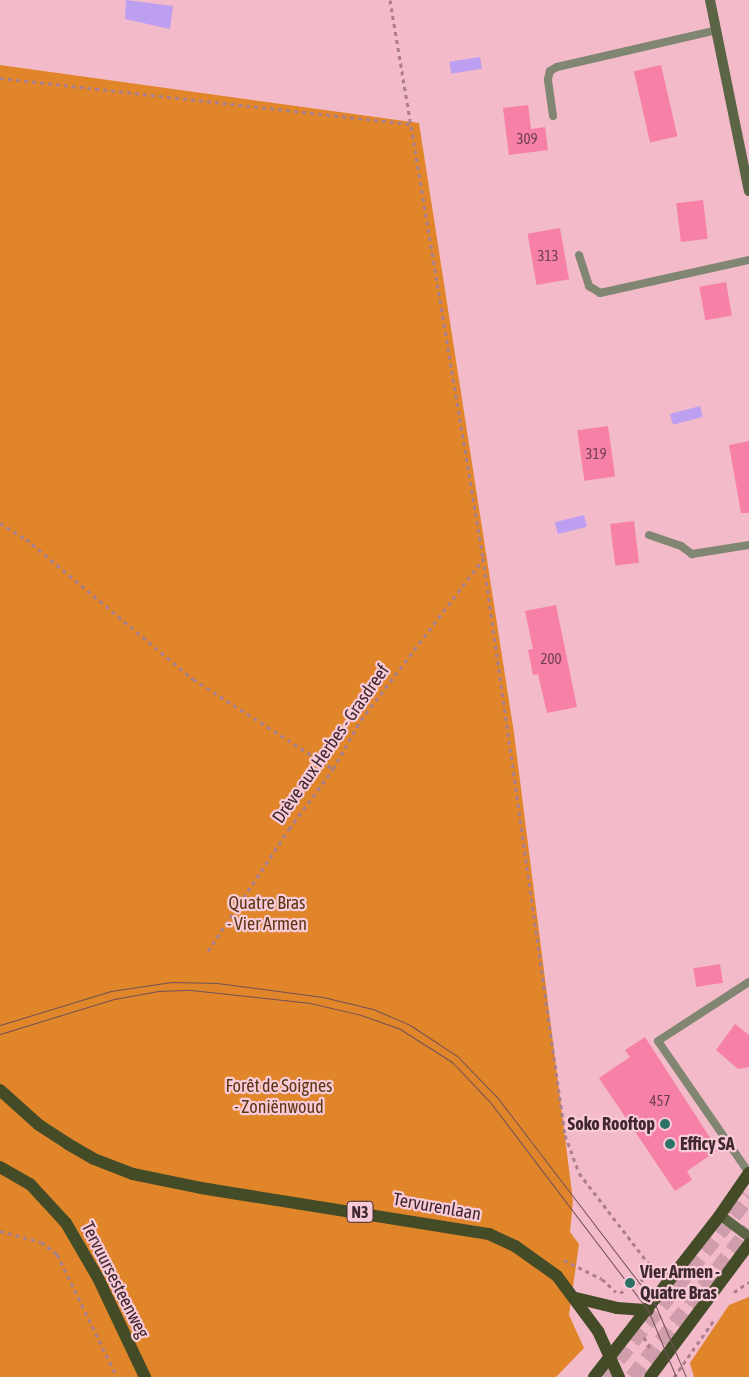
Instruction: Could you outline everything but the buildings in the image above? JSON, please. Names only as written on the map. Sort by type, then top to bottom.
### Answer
[{"type":"main road","name":"Tervurenlaan","points":[[0,1090],[39,1125],[68,1144],[123,1171],[161,1182],[489,1234],[540,1262],[557,1276],[576,1298],[598,1331],[619,1377]]},
{"type":"main road","name":"Tervuursesteenweg","points":[[0,1167],[30,1184],[66,1223],[98,1278],[145,1377]]},
{"type":"main road","points":[[594,1377],[648,1310],[720,1215],[749,1173]]},
{"type":"main road","points":[[650,1377],[749,1244]]},
{"type":"main road","points":[[576,1298],[609,1306],[648,1310]]},
{"type":"street","points":[[710,0],[745,154],[749,191]]},
{"type":"street","points":[[720,1215],[749,1237]]},
{"type":"lane","points":[[553,116],[548,80],[550,71],[557,67],[717,30]]},
{"type":"lane","points":[[579,254],[589,286],[600,293],[749,260]]},
{"type":"lane","points":[[649,535],[681,546],[692,554],[749,545]]},
{"type":"lane","points":[[749,982],[658,1041],[749,1173]]},
{"type":"path","points":[[390,0],[409,124],[483,558],[565,1135],[579,1173],[652,1268]]},
{"type":"path","points":[[0,78],[409,124]]},
{"type":"path","points":[[0,523],[26,539],[193,679],[333,769]]},
{"type":"path","name":"Drève aux Herbes - Grasdreef","points":[[208,951],[289,829],[333,769],[361,720],[483,558]]},
{"type":"path","points":[[0,1231],[41,1242],[56,1254],[116,1377]]},
{"type":"path","points":[[619,1294],[643,1279]]},
{"type":"path","points":[[734,1293],[749,1282]]},
{"type":"path","points":[[637,1324],[658,1366]]},
{"type":"path","points":[[674,1377],[700,1340]]},
{"type":"green space","name":"Forêt de Soignes - Zoniënwoud","points":[[0,65],[419,123],[514,733],[573,1201],[570,1232],[579,1244],[569,1315],[584,1348],[556,1377],[0,1377]]},
{"type":"green space","points":[[749,1297],[749,1377],[694,1377],[690,1363],[729,1305]]},
{"type":"shaded area","points":[[126,0],[173,6],[170,29],[125,19]]},
{"type":"shaded area","points":[[480,57],[482,69],[451,74],[449,62]]},
{"type":"shaded area","points":[[700,406],[703,417],[673,425],[670,414]]},
{"type":"shaded area","points":[[584,515],[587,527],[558,534],[555,522]]},
{"type":"tunnel","points":[[604,1377],[749,1196]]},
{"type":"tunnel","points":[[632,1377],[749,1229]]},
{"type":"tram line","points":[[0,1025],[111,991],[171,982],[217,983],[323,997],[373,1009],[410,1025],[457,1056],[497,1097],[654,1302],[686,1377]]},
{"type":"tram line","points":[[0,1034],[114,999],[158,991],[191,990],[310,1003],[361,1015],[400,1029],[452,1062],[490,1102],[648,1310],[676,1377]]},
{"type":"place","name":"Soko Rooftop","points":[[665,1124]]},
{"type":"place","name":"Efficy SA","points":[[670,1144]]},
{"type":"place","name":"Vier Armen - Quatre Bras","points":[[630,1283]]},
{"type":"park label","name":"Quatre Bras - Vier Armen","points":[[267,914]]}]
